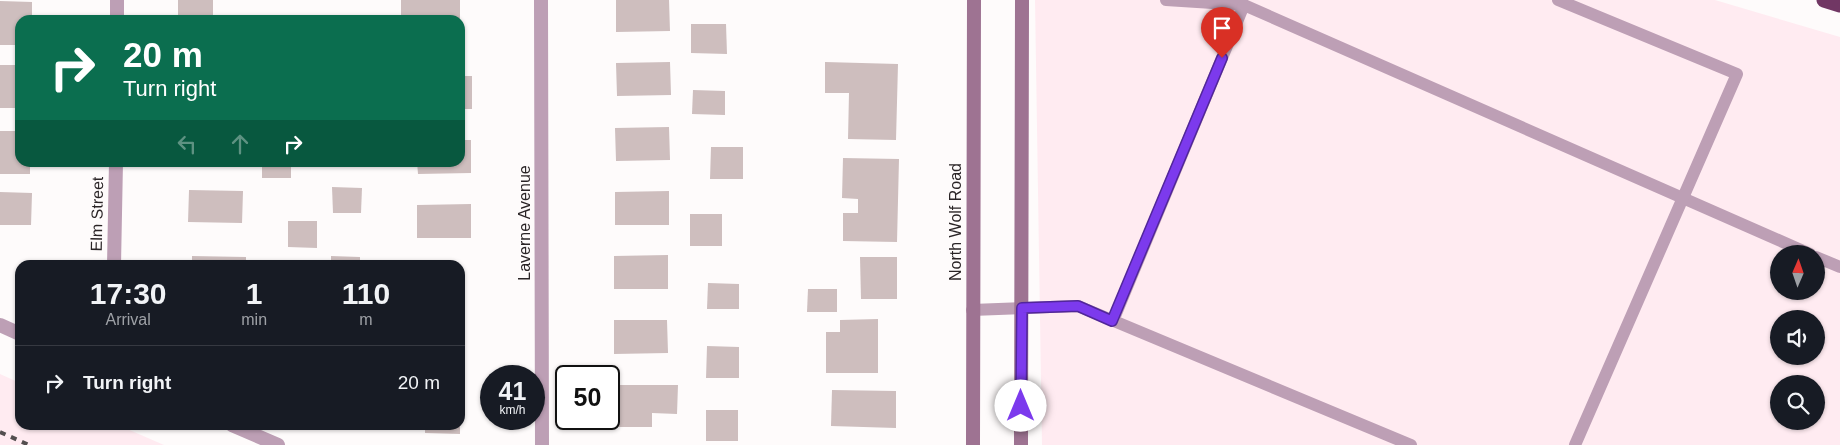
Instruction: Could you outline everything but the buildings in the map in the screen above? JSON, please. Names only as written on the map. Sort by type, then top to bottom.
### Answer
[{"type":"highway","points":[[1824,0],[1840,5]]},
{"type":"main road","name":"North Wolf Road","points":[[973,445],[974,0]]},
{"type":"main road","points":[[1021,445],[1022,0]]},
{"type":"street","points":[[117,0],[117,15]]},
{"type":"street","name":"Laverne Avenue","points":[[541,0],[542,445]]},
{"type":"street","name":"Elm Street","points":[[114,260],[116,167]]},
{"type":"street","points":[[0,325],[15,332]]},
{"type":"street","points":[[244,430],[278,445]]},
{"type":"lane","points":[[1166,0],[1223,2],[1244,5],[1790,245]]},
{"type":"lane","points":[[1558,0],[1737,74],[1575,445]]},
{"type":"lane","points":[[1112,321],[1244,5]]},
{"type":"lane","points":[[1825,261],[1840,267]]},
{"type":"lane","points":[[972,310],[1078,306],[1411,445]]},
{"type":"shaded area","points":[[1035,0],[1715,0],[1840,37],[1840,445],[1042,445]]},
{"type":"shaded area","points":[[0,374],[15,381],[15,430],[130,430],[164,445],[0,445]]},
{"type":"railway","points":[[0,432],[29,445]]},
{"type":"route","points":[[1021,406],[1022,308],[1078,306],[1112,321],[1222,58]]}]
